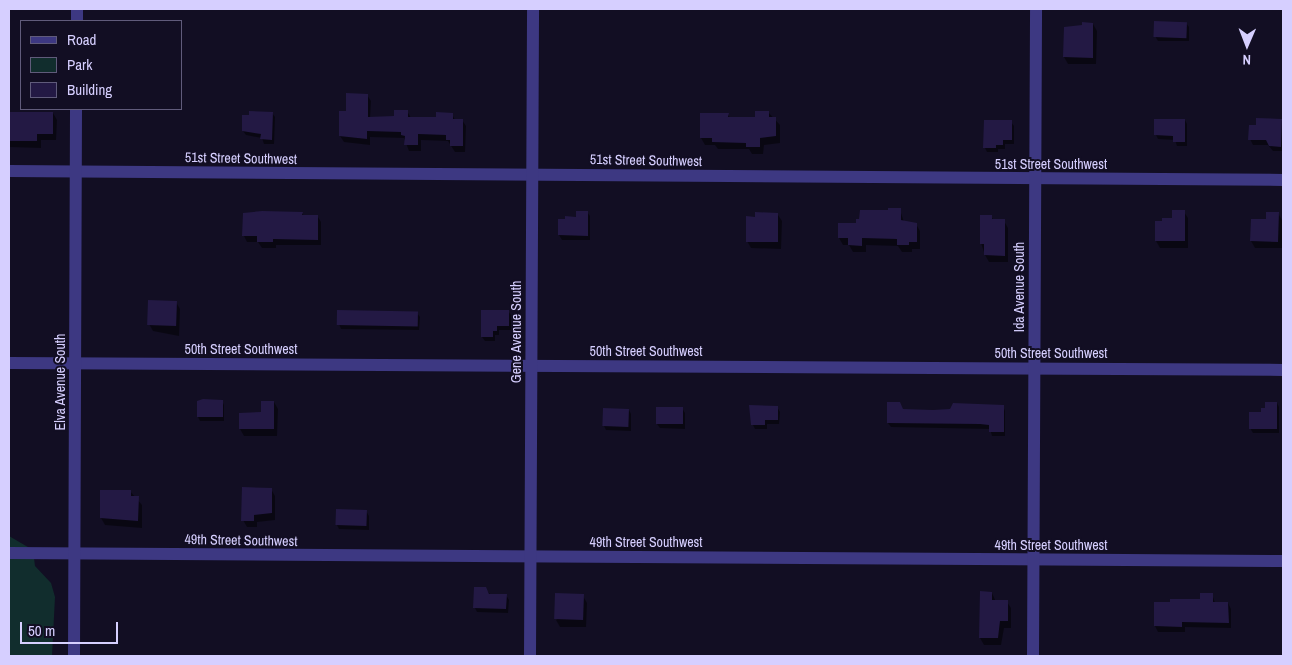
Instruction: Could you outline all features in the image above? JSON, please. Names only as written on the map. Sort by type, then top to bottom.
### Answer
[{"type":"street","name":"Gene Avenue South","points":[[530,656],[533,9]]},
{"type":"street","name":"Ida Avenue South","points":[[1033,656],[1036,9]]},
{"type":"street","name":"Elva Avenue South","points":[[74,656],[76,110]]},
{"type":"street","name":"51st Street Southwest","points":[[9,171],[1283,180]]},
{"type":"street","name":"50th Street Southwest","points":[[9,363],[1283,370]]},
{"type":"street","name":"49th Street Southwest","points":[[9,553],[530,558],[1283,561]]},
{"type":"green space","points":[[9,536],[33,550],[35,566],[51,583],[55,597],[52,656],[9,656]]},
{"type":"building","points":[[1154,21],[1187,22],[1186,38],[1153,37]]},
{"type":"building","points":[[1082,22],[1093,23],[1093,58],[1063,57],[1064,27],[1082,25]]},
{"type":"building","points":[[346,93],[368,94],[368,117],[394,116],[394,110],[408,110],[408,117],[436,117],[436,112],[453,113],[453,119],[463,119],[463,146],[450,146],[450,140],[446,140],[446,135],[418,134],[418,145],[404,145],[405,136],[401,135],[401,132],[367,131],[367,139],[339,136],[339,111],[346,111]]},
{"type":"building","points":[[249,111],[273,112],[272,140],[260,139],[261,134],[242,131],[242,115],[249,115]]},
{"type":"building","points":[[755,111],[769,111],[769,117],[776,117],[776,136],[760,138],[760,147],[746,147],[746,143],[712,142],[712,138],[700,138],[700,113],[729,113],[728,117],[755,117]]},
{"type":"building","points":[[9,112],[53,112],[53,134],[37,134],[37,141],[9,141]]},
{"type":"building","points":[[1256,118],[1282,119],[1281,147],[1269,146],[1266,140],[1248,140],[1249,125],[1256,125]]},
{"type":"building","points":[[1154,119],[1185,119],[1185,142],[1173,142],[1173,136],[1154,135]]},
{"type":"building","points":[[984,120],[1012,120],[1012,140],[1003,140],[1003,145],[996,145],[996,148],[983,148]]},
{"type":"building","points":[[888,208],[901,208],[901,220],[917,223],[917,242],[909,242],[909,245],[897,245],[897,239],[862,238],[862,246],[848,245],[848,238],[838,238],[838,223],[856,223],[856,219],[859,219],[860,210],[888,210]]},
{"type":"building","points":[[1172,210],[1185,210],[1185,241],[1155,241],[1155,221],[1162,221],[1162,218],[1172,218]]},
{"type":"building","points":[[262,211],[303,212],[302,215],[318,215],[318,240],[273,239],[273,242],[257,242],[257,236],[242,236],[243,213]]},
{"type":"building","points":[[576,211],[588,211],[588,236],[558,235],[558,219],[565,219],[565,216],[576,217]]},
{"type":"building","points":[[755,212],[778,213],[778,242],[746,242],[746,216],[755,217]]},
{"type":"building","points":[[1266,212],[1279,212],[1278,242],[1250,241],[1251,219],[1266,219]]},
{"type":"building","points":[[980,215],[992,215],[992,219],[1005,219],[1005,256],[984,255],[984,244],[980,244]]},
{"type":"building","points":[[148,300],[177,301],[176,326],[147,325]]},
{"type":"building","points":[[337,310],[418,311],[418,326],[337,325]]},
{"type":"building","points":[[481,310],[509,310],[509,326],[497,326],[497,331],[493,331],[493,337],[481,337]]},
{"type":"building","points":[[203,399],[223,400],[223,417],[197,417],[197,401]]},
{"type":"building","points":[[261,401],[274,401],[274,429],[239,429],[239,413],[261,412]]},
{"type":"building","points":[[887,402],[900,402],[903,409],[933,410],[950,409],[953,403],[1004,405],[1004,432],[989,432],[989,425],[980,424],[887,423]]},
{"type":"building","points":[[1265,402],[1277,402],[1277,429],[1249,429],[1249,412],[1261,412],[1261,408],[1265,408]]},
{"type":"building","points":[[749,405],[778,406],[778,420],[765,420],[765,425],[751,425]]},
{"type":"building","points":[[656,407],[683,407],[683,424],[656,424]]},
{"type":"building","points":[[603,408],[629,409],[628,427],[602,426]]},
{"type":"building","points":[[242,487],[272,488],[272,513],[254,515],[254,521],[241,521]]},
{"type":"building","points":[[100,490],[131,490],[131,496],[139,496],[138,521],[100,518]]},
{"type":"building","points":[[336,509],[367,510],[366,526],[335,525]]},
{"type":"building","points":[[474,587],[486,587],[489,594],[507,594],[506,609],[473,608]]},
{"type":"building","points":[[980,591],[992,592],[992,600],[1008,600],[1008,621],[1000,621],[998,638],[979,638]]},
{"type":"building","points":[[555,593],[584,594],[583,620],[554,619]]},
{"type":"building","points":[[1200,593],[1213,593],[1213,602],[1228,602],[1229,623],[1182,622],[1182,627],[1154,626],[1154,602],[1170,602],[1170,599],[1200,599]]}]
